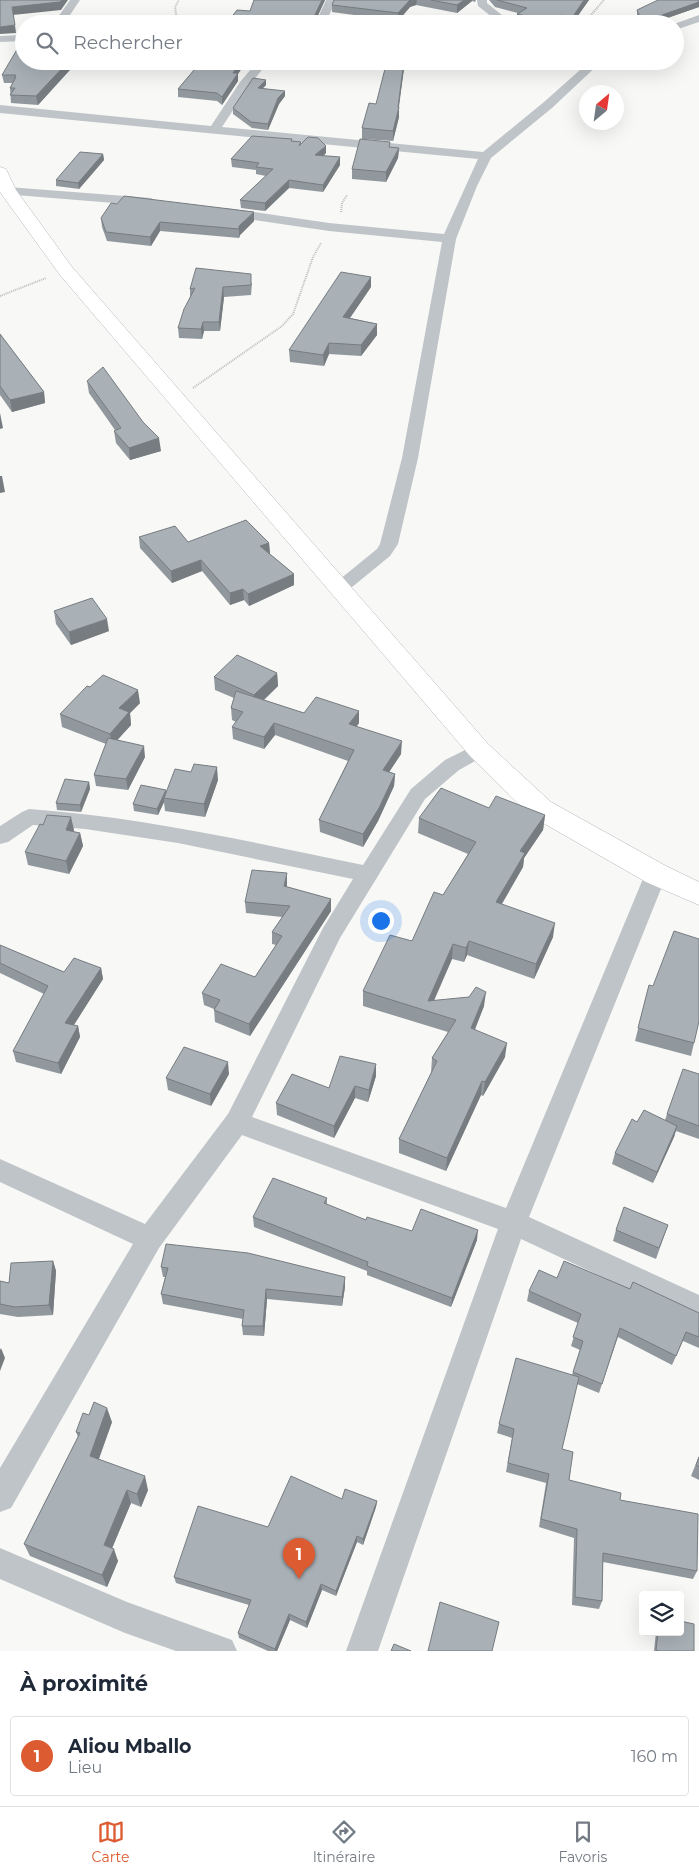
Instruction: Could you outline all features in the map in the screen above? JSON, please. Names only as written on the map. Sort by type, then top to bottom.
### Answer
[{"type":"main road","points":[[4,182],[66,271],[479,750],[541,809],[656,874],[699,894]]},
{"type":"street","points":[[64,15],[74,0]]},
{"type":"street","points":[[324,15],[331,0]]},
{"type":"street","points":[[482,0],[482,4],[496,15]]},
{"type":"street","points":[[684,24],[699,18]]},
{"type":"street","points":[[0,39],[15,38]]},
{"type":"street","points":[[215,129],[244,84],[256,70]]},
{"type":"street","points":[[340,588],[384,552],[389,544],[412,449],[449,239],[486,156],[587,70]]},
{"type":"street","points":[[0,109],[486,156]]},
{"type":"street","points":[[4,182],[168,204]]},
{"type":"street","points":[[215,210],[341,229],[449,239]]},
{"type":"street","points":[[0,1497],[150,1239],[237,1122],[331,934],[418,794],[452,765],[479,750]]},
{"type":"street","points":[[0,836],[29,817],[85,821],[178,836],[367,874]]},
{"type":"street","points":[[362,1651],[513,1222],[656,874]]},
{"type":"street","points":[[237,1122],[513,1222],[699,1309]]},
{"type":"street","points":[[0,1170],[150,1239]]},
{"type":"street","points":[[0,1563],[125,1617],[222,1651]]},
{"type":"path","points":[[176,15],[175,7],[179,0]]},
{"type":"path","points":[[591,15],[604,0]]},
{"type":"path","points":[[177,400],[282,326],[293,314],[319,244],[341,229],[342,203],[347,195]]},
{"type":"path","points":[[0,296],[66,271]]},
{"type":"building","points":[[0,0],[62,0],[60,2],[12,7],[15,25],[0,27]]},
{"type":"building","points":[[254,0],[322,0],[315,15],[233,15],[237,10],[250,11]]},
{"type":"building","points":[[334,0],[410,0],[398,13],[332,5]]},
{"type":"building","points":[[431,0],[464,0],[457,5]]},
{"type":"building","points":[[497,0],[584,0],[574,15],[517,14],[527,8]]},
{"type":"building","points":[[658,0],[699,0],[699,2],[662,15],[639,15],[637,10]]},
{"type":"building","points":[[15,53],[15,70],[61,70],[36,96],[10,95],[15,88],[10,88],[16,75],[2,75]]},
{"type":"building","points":[[194,70],[235,70],[233,73],[238,73],[222,97],[217,93],[178,89]]},
{"type":"building","points":[[385,70],[403,70],[399,107],[393,131],[362,128],[369,103],[376,104]]},
{"type":"building","points":[[253,78],[266,80],[258,88],[285,91],[278,98],[268,124],[251,122],[233,108]]},
{"type":"building","points":[[252,136],[292,139],[291,141],[301,142],[299,146],[308,137],[318,138],[326,146],[315,155],[340,157],[323,185],[289,180],[265,203],[240,200],[273,169],[256,167],[259,163],[231,159]]},
{"type":"building","points":[[360,139],[390,142],[389,147],[399,148],[386,172],[352,169]]},
{"type":"building","points":[[80,152],[103,154],[78,183],[56,180]]},
{"type":"building","points":[[124,196],[254,212],[239,226],[239,229],[160,222],[150,237],[106,232],[101,218],[111,203],[117,204]]},
{"type":"building","points":[[196,268],[251,274],[251,285],[223,287],[219,322],[203,322],[201,329],[178,328],[184,309],[195,288],[190,289]]},
{"type":"building","points":[[341,272],[371,277],[343,317],[377,324],[361,345],[329,343],[323,355],[289,350]]},
{"type":"building","points":[[0,334],[44,392],[10,400],[0,386]]},
{"type":"building","points":[[103,367],[143,422],[159,438],[129,448],[114,431],[121,428],[87,381]]},
{"type":"building","points":[[246,520],[269,543],[260,546],[294,574],[248,594],[243,589],[230,593],[201,560],[171,571],[139,537],[175,526],[188,542]]},
{"type":"building","points":[[92,598],[107,619],[69,632],[54,611]]},
{"type":"building","points":[[237,655],[277,673],[254,695],[214,677]]},
{"type":"building","points":[[103,675],[138,690],[119,708],[129,712],[110,734],[60,714],[87,686],[90,687]]},
{"type":"building","points":[[236,691],[304,713],[316,697],[359,711],[349,724],[402,741],[383,770],[395,774],[379,808],[363,834],[319,820],[354,750],[274,723],[264,737],[232,727],[243,712],[231,708]]},
{"type":"building","points":[[108,738],[144,746],[126,779],[94,775]]},
{"type":"building","points":[[194,764],[217,767],[204,804],[164,798],[175,769],[191,772]]},
{"type":"building","points":[[65,779],[89,782],[80,805],[56,803]]},
{"type":"building","points":[[141,785],[166,790],[157,809],[133,804]]},
{"type":"building","points":[[441,788],[489,808],[496,796],[545,815],[520,851],[525,853],[496,902],[555,923],[536,964],[469,941],[466,948],[453,944],[428,1001],[469,997],[476,987],[486,992],[471,1028],[507,1043],[485,1082],[482,1081],[447,1158],[399,1139],[437,1061],[432,1058],[456,1020],[363,991],[390,935],[412,941],[434,892],[443,895],[476,842],[419,818]]},
{"type":"building","points":[[47,815],[71,817],[66,830],[80,833],[66,861],[25,852],[40,824],[43,825]]},
{"type":"building","points":[[252,870],[287,873],[284,886],[331,899],[249,1024],[214,1010],[220,1000],[202,993],[221,964],[255,977],[282,936],[272,932],[290,906],[245,902]]},
{"type":"building","points":[[674,931],[699,939],[699,1021],[694,1043],[638,1028],[649,985],[653,986]]},
{"type":"building","points":[[0,945],[64,972],[74,958],[101,968],[65,1023],[78,1026],[58,1063],[13,1051],[48,986],[0,963]]},
{"type":"building","points":[[184,1047],[228,1062],[210,1094],[166,1078]]},
{"type":"building","points":[[340,1056],[376,1064],[369,1090],[355,1086],[334,1126],[276,1103],[292,1074],[329,1088]]},
{"type":"building","points":[[683,1069],[699,1074],[699,1126],[667,1114]]},
{"type":"building","points":[[644,1110],[677,1126],[657,1172],[615,1153],[632,1119],[637,1122]]},
{"type":"building","points":[[273,1178],[327,1198],[324,1203],[366,1220],[367,1217],[412,1231],[421,1209],[478,1230],[452,1298],[367,1266],[368,1262],[253,1217]]},
{"type":"building","points":[[624,1207],[668,1225],[659,1248],[616,1230]]},
{"type":"building","points":[[166,1244],[248,1253],[345,1277],[342,1297],[266,1289],[263,1326],[242,1326],[244,1310],[161,1294],[168,1268],[161,1267]]},
{"type":"building","points":[[53,1261],[49,1305],[15,1307],[0,1304],[0,1281],[9,1283],[11,1263]]},
{"type":"building","points":[[564,1261],[630,1289],[633,1282],[699,1313],[699,1337],[686,1332],[676,1356],[620,1328],[602,1384],[573,1372],[583,1341],[573,1337],[581,1314],[529,1291],[539,1270],[557,1278]]},
{"type":"building","points":[[516,1358],[579,1377],[562,1449],[573,1452],[569,1480],[621,1493],[620,1500],[698,1514],[697,1571],[603,1553],[602,1601],[575,1597],[577,1529],[541,1519],[549,1474],[508,1463],[514,1429],[499,1424]]},
{"type":"building","points":[[94,1402],[107,1408],[90,1456],[145,1476],[137,1494],[127,1490],[104,1545],[114,1549],[102,1575],[24,1544],[80,1433],[76,1432],[83,1413],[89,1415]]},
{"type":"building","points":[[291,1476],[342,1499],[345,1489],[377,1501],[363,1539],[357,1536],[336,1591],[321,1584],[306,1622],[289,1614],[275,1649],[238,1633],[251,1600],[174,1577],[198,1506],[268,1527]]},
{"type":"building","points":[[440,1602],[499,1622],[492,1651],[428,1651]]},
{"type":"building","points":[[684,1622],[694,1624],[694,1651],[656,1650],[658,1636],[684,1636]]},
{"type":"building","points":[[394,1644],[411,1651],[391,1651]]},
{"type":"place","name":"Aliou Mballo","points":[[299,1579]]}]
